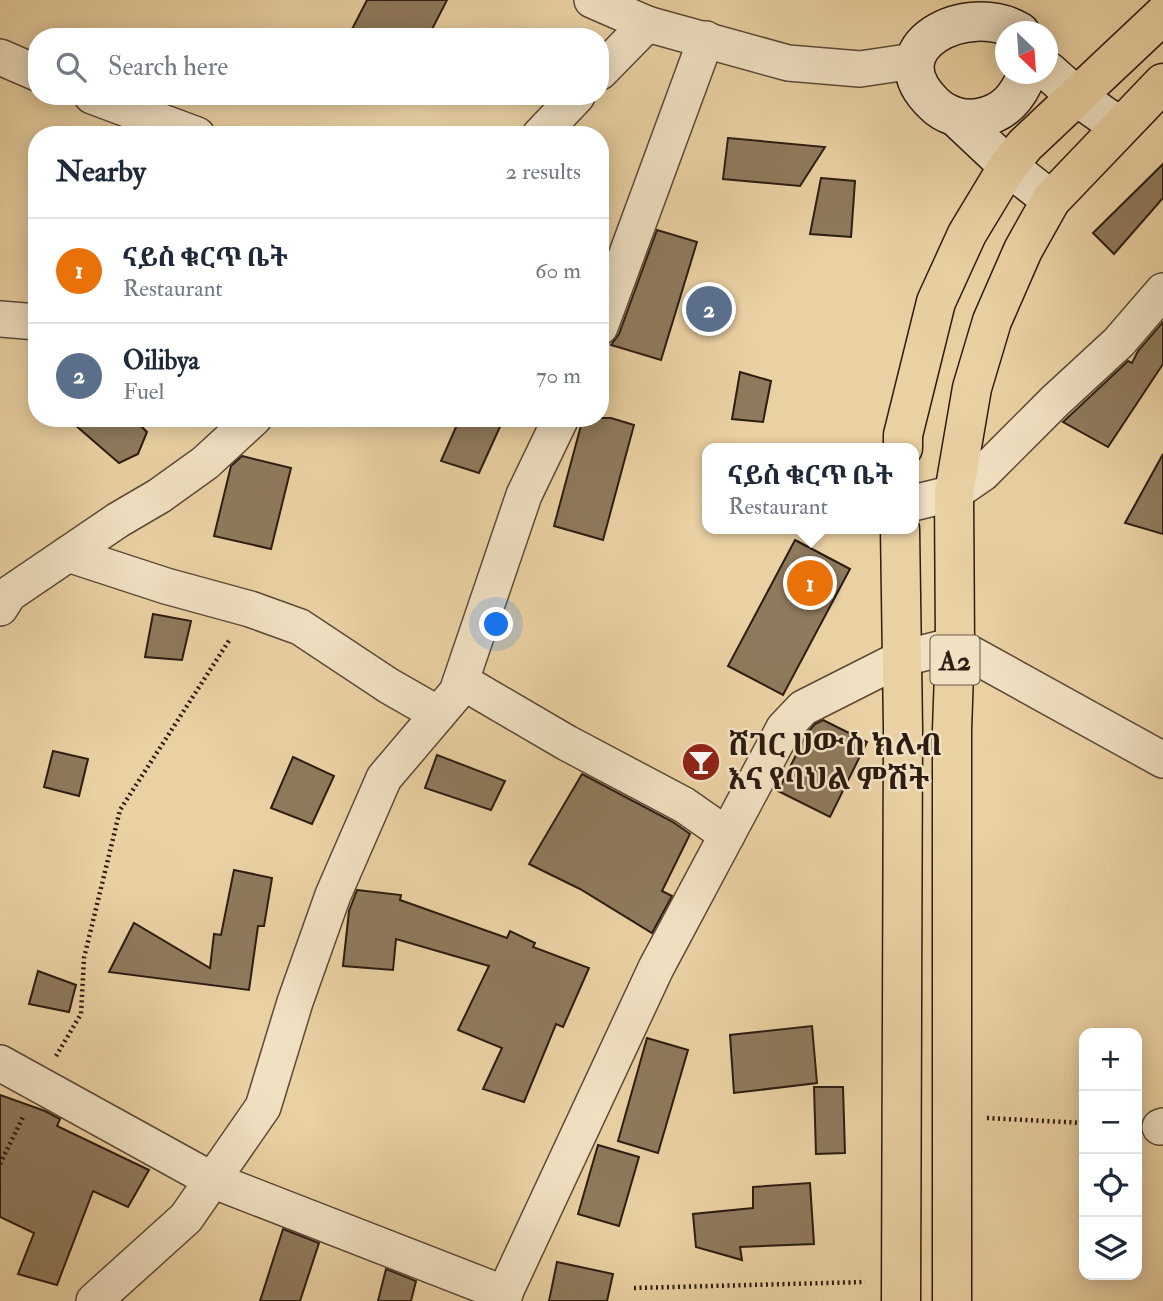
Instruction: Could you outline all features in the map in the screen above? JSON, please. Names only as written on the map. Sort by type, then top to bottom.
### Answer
[{"type":"highway","points":[[903,443],[936,302],[967,234],[1008,166],[1025,145],[1163,15]]},
{"type":"highway","name":"A2","points":[[952,1301],[954,493],[972,388],[992,321],[1023,250],[1051,200],[1163,83]]},
{"type":"highway","name":"A2","points":[[900,534],[903,729],[901,1291]]},
{"type":"street","points":[[600,2],[647,24],[788,63],[860,69],[914,61]]},
{"type":"street","points":[[1007,15],[977,5],[944,7],[927,26],[918,43],[914,61],[917,79],[925,96],[939,109],[956,117],[1008,166],[1051,200]]},
{"type":"street","points":[[609,63],[647,24]]},
{"type":"street","points":[[609,303],[706,39]]},
{"type":"street","points":[[0,57],[28,69]]},
{"type":"street","points":[[1058,80],[1120,127]]},
{"type":"street","points":[[956,117],[975,119],[993,114],[1009,104],[1023,84]]},
{"type":"street","points":[[116,105],[173,126]]},
{"type":"street","points":[[549,126],[568,105]]},
{"type":"street","points":[[919,502],[954,493],[983,473],[1119,342],[1163,291]]},
{"type":"street","points":[[0,319],[28,321]]},
{"type":"street","points":[[0,608],[9,594],[205,463],[235,427]]},
{"type":"street","points":[[94,1301],[186,1218],[263,1107],[295,1002],[333,895],[384,778],[457,692],[524,495],[557,427]]},
{"type":"street","points":[[68,554],[166,586],[250,609],[300,627],[389,686],[438,714]]},
{"type":"street","points":[[0,1063],[212,1180],[503,1298],[656,968],[783,728],[803,708],[901,659],[955,645],[1163,760]]},
{"type":"street","points":[[461,681],[684,805],[727,835]]},
{"type":"path","points":[[84,958],[120,810],[250,609]]},
{"type":"path","points":[[953,1116],[1079,1123]]},
{"type":"path","points":[[634,1288],[901,1291]]},
{"type":"building","points":[[367,0],[447,0],[433,28],[353,28]]},
{"type":"building","points":[[728,138],[825,147],[800,186],[723,179]]},
{"type":"building","points":[[1163,164],[1163,198],[1114,254],[1093,233]]},
{"type":"building","points":[[821,178],[855,181],[851,237],[810,234]]},
{"type":"building","points":[[657,230],[697,242],[661,360],[611,345],[619,334]]},
{"type":"building","points":[[1163,322],[1163,364],[1108,447],[1063,422],[1128,361],[1132,363],[1138,351]]},
{"type":"building","points":[[740,372],[771,381],[763,422],[732,419]]},
{"type":"building","points":[[609,418],[634,425],[603,540],[554,526],[581,427],[609,427]]},
{"type":"building","points":[[77,427],[142,427],[147,432],[138,454],[119,463]]},
{"type":"building","points":[[456,427],[500,427],[479,473],[441,461]]},
{"type":"building","points":[[1163,454],[1163,534],[1125,523]]},
{"type":"building","points":[[242,456],[291,468],[271,549],[214,536],[231,466]]},
{"type":"building","points":[[795,540],[850,569],[783,695],[728,666]]},
{"type":"building","points":[[153,614],[191,621],[182,660],[145,657]]},
{"type":"building","points":[[823,720],[867,742],[830,817],[778,791],[807,733]]},
{"type":"building","points":[[53,751],[88,759],[79,796],[44,787]]},
{"type":"building","points":[[437,755],[505,781],[491,810],[425,788]]},
{"type":"building","points":[[293,757],[334,776],[312,824],[271,808]]},
{"type":"building","points":[[582,774],[673,822],[690,834],[662,891],[672,896],[652,933],[580,889],[529,864]]},
{"type":"building","points":[[234,870],[272,878],[264,926],[258,926],[249,990],[109,972],[134,923],[210,968],[214,934],[221,935]]},
{"type":"building","points":[[357,890],[401,895],[400,900],[507,938],[510,931],[535,943],[533,947],[589,968],[563,1027],[556,1024],[524,1102],[483,1089],[502,1048],[458,1030],[489,966],[396,939],[393,970],[343,966],[349,911]]},
{"type":"building","points":[[38,971],[76,985],[69,1012],[29,1004]]},
{"type":"building","points":[[812,1026],[817,1083],[734,1093],[730,1035]]},
{"type":"building","points":[[647,1038],[688,1050],[658,1153],[618,1141]]},
{"type":"building","points":[[814,1087],[843,1087],[845,1153],[816,1154]]},
{"type":"building","points":[[0,1095],[45,1111],[60,1119],[57,1126],[149,1170],[128,1207],[93,1191],[57,1285],[18,1274],[34,1233],[0,1217]]},
{"type":"building","points":[[598,1145],[639,1157],[619,1226],[578,1214]]},
{"type":"building","points":[[810,1183],[814,1244],[740,1247],[742,1260],[696,1247],[693,1214],[753,1208],[753,1187]]},
{"type":"building","points":[[283,1229],[319,1243],[300,1301],[260,1301]]},
{"type":"building","points":[[557,1262],[613,1274],[607,1301],[549,1301]]},
{"type":"building","points":[[386,1269],[416,1281],[411,1301],[378,1301]]},
{"type":"place","name":"Oilibya","points":[[709,309]]},
{"type":"place","name":"ናይስ ቁርጥ ቤት","points":[[810,583]]},
{"type":"place","name":"ሸገር ሀውስ ክለብ እና የባህል ምሽት","points":[[701,762]]}]
